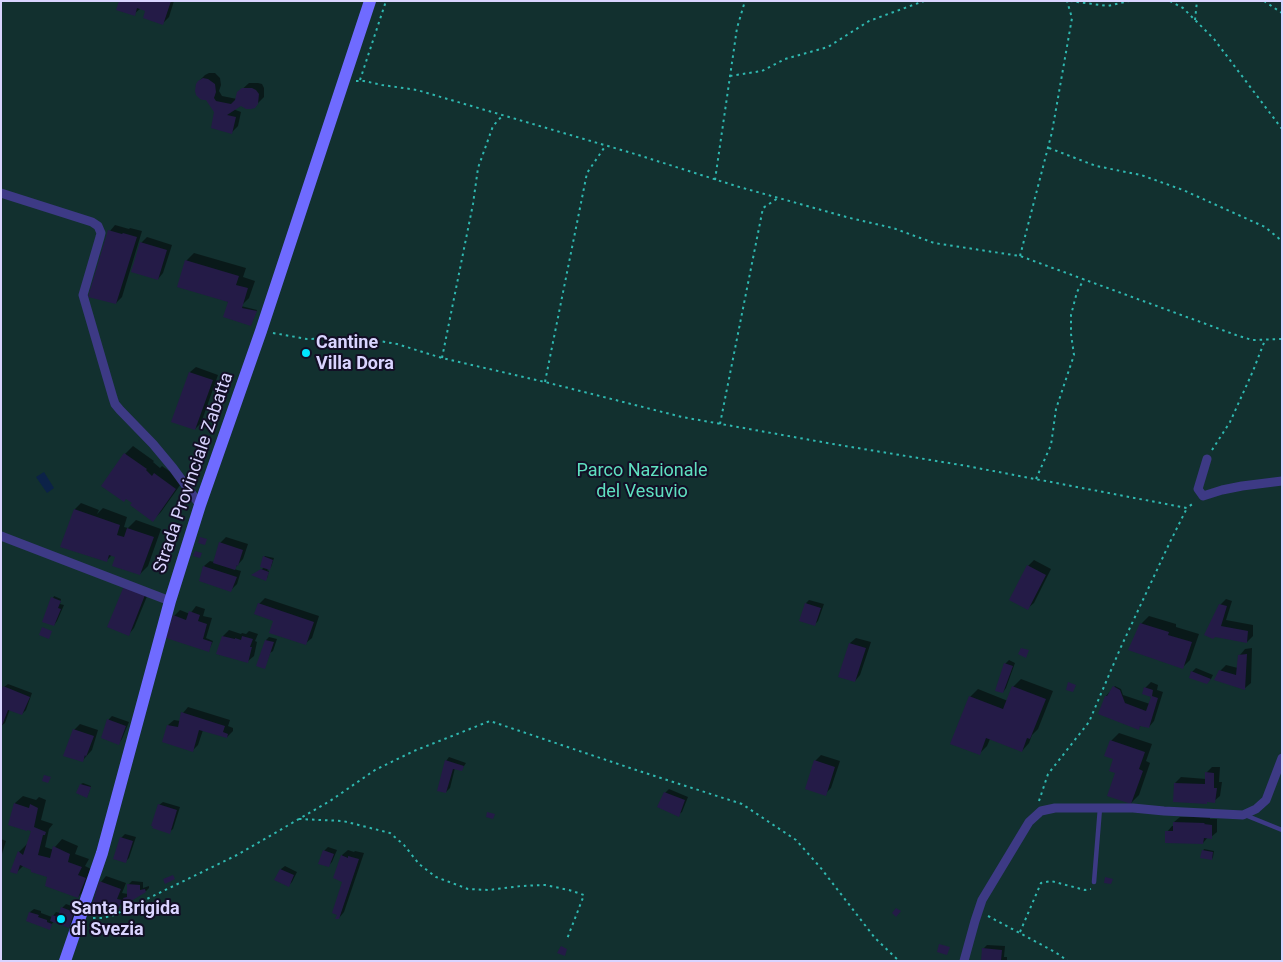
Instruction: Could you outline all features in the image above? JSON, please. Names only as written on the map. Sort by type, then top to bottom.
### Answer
[{"type":"street","name":"Strada Provinciale Zabatta","points":[[65,961],[102,853],[170,600],[200,505],[261,331],[370,1]]},
{"type":"street","points":[[1,194],[92,222],[98,226],[100,237],[83,295],[113,398],[120,410],[173,468],[200,505]]},
{"type":"street","points":[[1207,459],[1198,489],[1203,496],[1242,486],[1282,480]]},
{"type":"street","points":[[1,536],[170,600]]},
{"type":"street","points":[[964,961],[982,900],[1029,822],[1041,811],[1055,808],[1133,808],[1243,815],[1256,809],[1266,800],[1282,758]]},
{"type":"lane","points":[[1094,882],[1100,808]]},
{"type":"lane","points":[[1243,815],[1282,830]]},
{"type":"path","points":[[360,81],[386,1]]},
{"type":"path","points":[[715,180],[737,28],[745,1]]},
{"type":"path","points":[[730,76],[762,71],[785,59],[828,47],[869,21],[924,1]]},
{"type":"path","points":[[1020,256],[1052,132],[1072,18],[1069,1],[1108,6],[1129,1]]},
{"type":"path","points":[[1170,1],[1183,8],[1214,39],[1282,129]]},
{"type":"path","points":[[1195,20],[1197,1]]},
{"type":"path","points":[[1264,1],[1282,13]]},
{"type":"path","points":[[344,81],[364,81],[382,86],[416,90],[606,145],[715,180],[850,218],[893,228],[934,243],[1020,256],[1236,336],[1252,340],[1282,339]]},
{"type":"path","points":[[442,358],[473,204],[478,168],[493,126],[503,115]]},
{"type":"path","points":[[545,382],[587,173],[606,145]]},
{"type":"path","points":[[1048,147],[1096,166],[1141,175],[1184,190],[1265,228],[1282,242]]},
{"type":"path","points":[[720,424],[763,208],[778,198]]},
{"type":"path","points":[[1036,479],[1051,445],[1056,409],[1074,355],[1071,315],[1077,292],[1084,279]]},
{"type":"path","points":[[261,331],[307,339],[361,338],[397,344],[442,358],[682,417],[967,466],[1187,508]]},
{"type":"path","points":[[1207,459],[1230,422],[1265,340]]},
{"type":"path","points":[[1034,817],[1048,774],[1088,722],[1157,568],[1187,508],[1203,496]]},
{"type":"path","points":[[80,918],[103,918],[114,915],[237,855],[330,801],[375,770],[414,751],[490,721],[742,804],[796,840],[820,867],[875,938],[899,961]]},
{"type":"path","points":[[299,819],[343,821],[390,833],[404,845],[419,864],[436,876],[468,889],[489,890],[545,885],[584,895],[567,939]]},
{"type":"path","points":[[1020,932],[1041,883],[1051,881],[1085,890],[1092,888],[1094,882]]},
{"type":"path","points":[[978,911],[1020,932],[1068,961]]},
{"type":"green space","name":"Parco Nazionale del Vesuvio","points":[[1,1],[1282,1],[1282,961],[1,961]]},
{"type":"water","points":[[44,472],[54,488],[47,493],[36,477]]},
{"type":"building","points":[[119,1],[171,1],[163,25],[143,18],[145,11],[137,8],[135,16],[116,10]]},
{"type":"building","points":[[203,78],[215,84],[216,92],[214,98],[216,101],[231,104],[235,100],[237,92],[242,88],[252,88],[259,94],[258,104],[255,108],[246,109],[241,106],[227,115],[236,117],[232,134],[211,128],[214,112],[206,100],[200,99],[195,91],[196,84]]},
{"type":"building","points":[[108,230],[137,237],[116,304],[88,297]]},
{"type":"building","points":[[140,242],[167,250],[158,280],[131,272]]},
{"type":"building","points":[[185,260],[239,276],[236,285],[248,288],[242,308],[257,311],[251,326],[223,317],[228,302],[177,287]]},
{"type":"building","points":[[189,372],[213,380],[195,430],[171,422]]},
{"type":"building","points":[[124,453],[147,469],[152,476],[154,473],[176,489],[153,522],[130,505],[132,503],[126,499],[124,502],[101,486]]},
{"type":"building","points":[[74,509],[120,525],[117,535],[124,537],[127,528],[154,537],[140,575],[112,566],[115,557],[109,555],[107,562],[60,547]]},
{"type":"building","points":[[200,537],[207,539],[205,545],[198,543]]},
{"type":"building","points":[[219,542],[243,550],[235,570],[213,563]]},
{"type":"building","points":[[195,551],[202,553],[200,558],[193,556]]},
{"type":"building","points":[[263,556],[273,560],[270,570],[260,567]]},
{"type":"building","points":[[1027,565],[1046,575],[1028,610],[1009,600]]},
{"type":"building","points":[[203,566],[237,577],[231,592],[199,581]]},
{"type":"building","points":[[261,569],[269,572],[266,581],[251,575]]},
{"type":"building","points":[[124,586],[145,595],[129,636],[107,627]]},
{"type":"building","points":[[51,597],[61,601],[58,608],[61,609],[54,626],[42,622]]},
{"type":"building","points":[[258,603],[314,622],[306,645],[269,633],[273,621],[254,614]]},
{"type":"building","points":[[805,603],[821,608],[815,626],[799,621]]},
{"type":"building","points":[[1219,604],[1227,606],[1221,626],[1248,631],[1247,643],[1215,637],[1213,639],[1204,635]]},
{"type":"building","points":[[189,611],[200,615],[198,621],[207,624],[203,639],[212,642],[209,652],[166,638],[173,615],[186,620]]},
{"type":"building","points":[[1140,623],[1169,632],[1168,635],[1192,642],[1183,669],[1128,650]]},
{"type":"building","points":[[42,627],[52,631],[49,639],[39,635]]},
{"type":"building","points":[[222,636],[241,640],[242,636],[253,639],[248,663],[216,654]]},
{"type":"building","points":[[265,640],[274,642],[265,669],[256,666]]},
{"type":"building","points":[[849,643],[866,648],[855,682],[838,677]]},
{"type":"building","points":[[1021,648],[1029,650],[1026,658],[1018,654]]},
{"type":"building","points":[[1247,654],[1245,690],[1214,680],[1219,670],[1236,675],[1238,655]]},
{"type":"building","points":[[1004,663],[1013,666],[1003,693],[995,691]]},
{"type":"building","points":[[1191,671],[1211,679],[1207,684],[1189,678]]},
{"type":"building","points":[[1068,682],[1076,685],[1073,692],[1066,690]]},
{"type":"building","points":[[3,686],[30,697],[22,715],[8,710],[1,728],[1,691]]},
{"type":"building","points":[[1012,686],[1046,699],[1030,739],[1027,738],[1022,752],[986,738],[980,755],[950,744],[969,696],[1003,709]]},
{"type":"building","points":[[1113,686],[1120,690],[1125,703],[1146,711],[1151,697],[1142,694],[1144,687],[1153,690],[1152,696],[1158,698],[1149,728],[1140,726],[1139,730],[1098,714],[1105,696],[1107,696]]},
{"type":"building","points":[[181,712],[225,726],[223,732],[228,734],[227,738],[199,730],[193,752],[162,742],[167,725],[178,727]]},
{"type":"building","points":[[107,719],[126,726],[119,745],[101,738]]},
{"type":"building","points":[[73,729],[94,736],[83,762],[63,756]]},
{"type":"building","points":[[1110,740],[1145,752],[1139,769],[1143,771],[1131,804],[1107,796],[1115,773],[1109,771],[1113,759],[1104,756]]},
{"type":"building","points":[[445,760],[464,766],[462,771],[453,769],[446,793],[437,791]]},
{"type":"building","points":[[814,760],[835,767],[826,796],[805,789]]},
{"type":"building","points":[[1205,772],[1214,773],[1214,788],[1217,788],[1215,803],[1173,802],[1174,783],[1205,784]]},
{"type":"building","points":[[44,775],[51,777],[48,783],[42,781]]},
{"type":"building","points":[[80,784],[91,787],[87,798],[76,793]]},
{"type":"building","points":[[664,792],[685,800],[679,817],[657,807]]},
{"type":"building","points":[[14,803],[29,808],[30,804],[38,808],[34,827],[46,832],[43,835],[38,855],[50,858],[53,846],[70,854],[68,862],[82,867],[78,875],[86,878],[78,898],[45,886],[47,877],[31,872],[31,870],[20,865],[17,874],[10,872],[18,851],[23,855],[31,831],[8,825]]},
{"type":"building","points":[[158,804],[177,810],[170,834],[151,826]]},
{"type":"building","points":[[487,812],[495,814],[493,819],[486,817]]},
{"type":"building","points":[[1173,822],[1212,825],[1212,839],[1204,838],[1203,844],[1165,843],[1165,831],[1173,831]]},
{"type":"building","points":[[120,837],[133,841],[126,863],[113,859]]},
{"type":"building","points":[[323,850],[334,854],[329,867],[318,864]]},
{"type":"building","points":[[1202,850],[1213,852],[1212,860],[1200,858]]},
{"type":"building","points":[[341,855],[359,859],[339,919],[335,919],[337,915],[332,913],[342,882],[333,878]]},
{"type":"building","points":[[280,869],[294,875],[289,887],[274,880]]},
{"type":"building","points":[[173,875],[175,879],[165,884],[163,879]]},
{"type":"building","points":[[1105,877],[1113,879],[1111,884],[1104,883]]},
{"type":"building","points":[[99,881],[121,889],[117,899],[122,900],[119,908],[112,912],[94,908],[95,906],[92,905]]},
{"type":"building","points":[[127,884],[140,885],[140,890],[145,889],[146,892],[126,904],[123,898],[127,897]]},
{"type":"building","name":"Santa Brigida di Svezia","points":[[61,907],[74,912],[69,928],[50,921],[52,915],[58,917]]},
{"type":"building","points":[[896,908],[901,911],[896,917],[892,913]]},
{"type":"building","points":[[29,912],[39,915],[38,917],[52,924],[50,930],[26,921]]},
{"type":"building","points":[[939,944],[950,947],[947,955],[937,952]]},
{"type":"building","points":[[561,946],[567,949],[565,956],[557,953]]},
{"type":"building","points":[[982,948],[1002,950],[1001,961],[981,961]]},
{"type":"place","name":"Cantine Villa Dora","points":[[306,353]]},
{"type":"place","name":"Santa Brigida di Svezia","points":[[61,919]]}]
